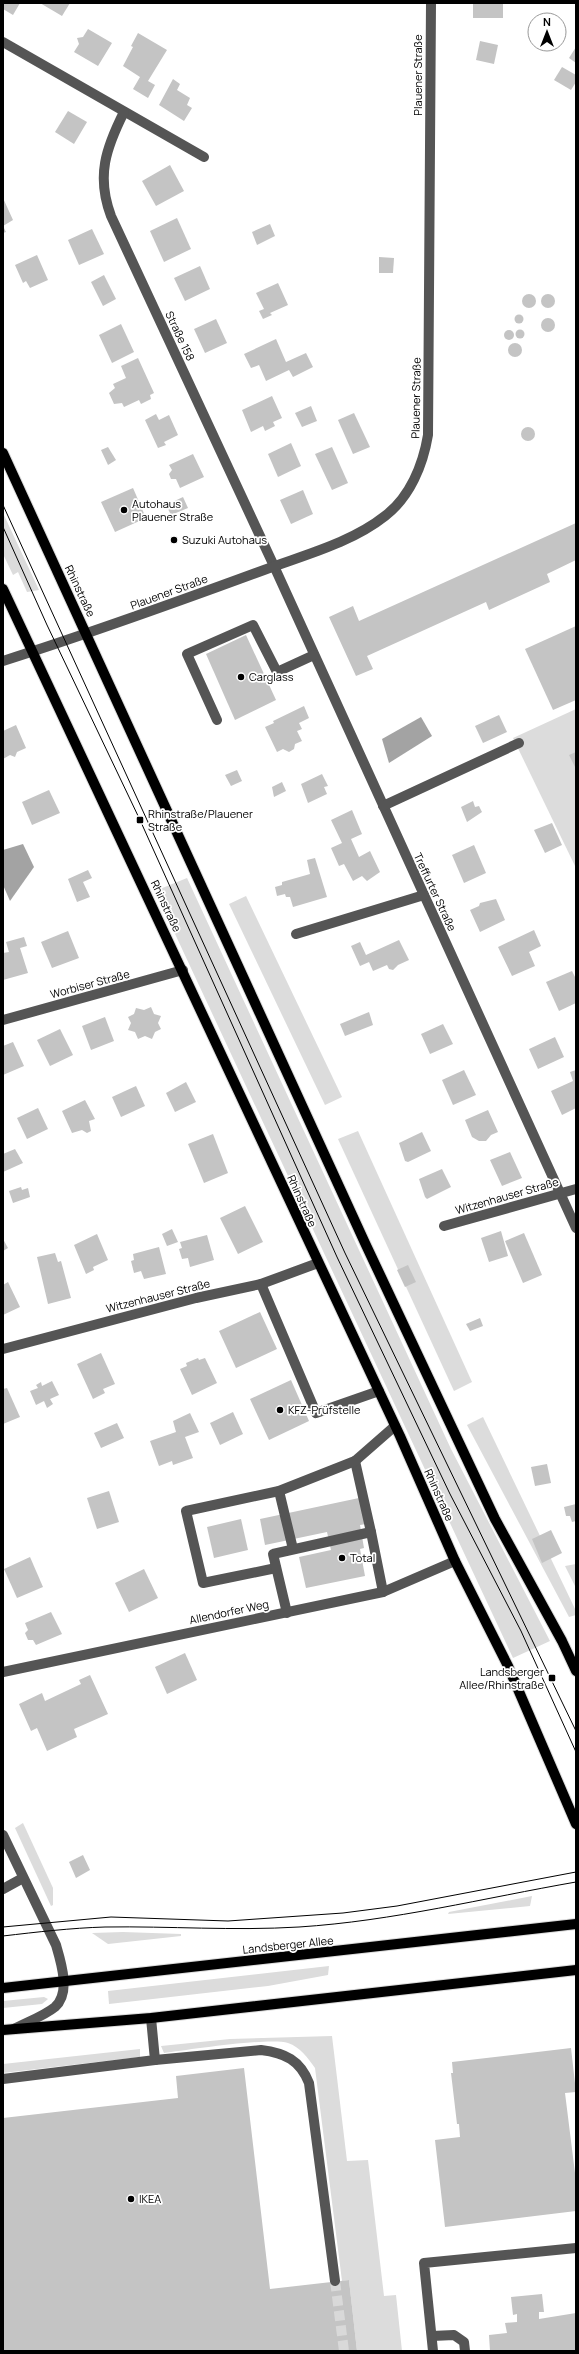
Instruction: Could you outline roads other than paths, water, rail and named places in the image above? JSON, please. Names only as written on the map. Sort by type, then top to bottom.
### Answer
[{"type":"main road","name":"Rhinstraße","points":[[3,453],[87,633],[365,1244],[495,1519],[562,1641],[576,1672]]},
{"type":"main road","name":"Rhinstraße","points":[[3,589],[183,970],[318,1263],[379,1391],[455,1560],[508,1666],[576,1824]]},
{"type":"main road","name":"Landsberger Allee","points":[[3,1988],[576,1924]]},
{"type":"main road","points":[[3,2030],[151,2018],[576,1970]]},
{"type":"street","name":"Plauener Straße","points":[[3,661],[87,633],[274,566],[350,536],[386,515],[402,499],[424,459],[428,435],[431,3]]},
{"type":"street","points":[[3,42],[204,157]]},
{"type":"street","name":"Straße 158","points":[[124,112],[110,139],[104,160],[103,180],[105,201],[274,566]]},
{"type":"street","name":"Treffurter Straße","points":[[274,566],[576,1228]]},
{"type":"street","points":[[217,720],[187,654],[253,625],[277,672],[314,655]]},
{"type":"street","points":[[383,806],[519,743]]},
{"type":"street","points":[[296,934],[424,895]]},
{"type":"street","name":"Worbiser Straße","points":[[3,1020],[183,970]]},
{"type":"street","name":"Witzenhauser Straße","points":[[444,1226],[576,1189]]},
{"type":"street","name":"Witzenhauser Straße","points":[[3,1349],[190,1300],[261,1284],[318,1263]]},
{"type":"street","points":[[261,1284],[316,1413],[379,1391]]},
{"type":"street","points":[[276,1568],[203,1583],[186,1511],[279,1491],[356,1461],[395,1426]]},
{"type":"street","points":[[356,1461],[383,1592]]},
{"type":"street","points":[[279,1491],[293,1549]]},
{"type":"street","points":[[287,1613],[273,1554],[371,1532]]},
{"type":"street","name":"Allendorfer Weg","points":[[3,1672],[383,1592],[455,1560]]},
{"type":"street","points":[[3,1835],[56,1945],[62,1964],[63,1981],[60,2001],[54,2008],[14,2029]]},
{"type":"street","points":[[3,1889],[23,1878]]},
{"type":"street","points":[[151,2018],[155,2060]]},
{"type":"street","points":[[3,2079],[155,2060],[261,2050],[277,2052],[293,2060],[304,2071],[309,2083],[335,2282]]},
{"type":"street","points":[[433,2351],[424,2262],[576,2248]]},
{"type":"street","points":[[432,2336],[454,2335],[464,2342],[465,2351]]},
{"type":"tunnel","points":[[335,2281],[344,2351]]},
{"type":"tram line","points":[[3,505],[345,1253],[576,1731]]},
{"type":"tram line","points":[[3,527],[47,625],[140,820],[337,1257],[450,1494],[521,1631],[576,1752]]},
{"type":"tram line","points":[[3,1927],[111,1917],[228,1921],[343,1913],[397,1906],[576,1872]]},
{"type":"tram line","points":[[3,1936],[67,1929],[105,1927],[250,1929],[334,1924],[404,1914],[576,1882]]},
{"type":"place","name":"Autohaus Plauener Straße","points":[[124,510]]},
{"type":"place","name":"Suzuki Autohaus","points":[[174,540]]},
{"type":"place","name":"Carglass","points":[[241,677]]},
{"type":"place","name":"Rhinstraße/Plauener Straße","points":[[140,820]]},
{"type":"place","name":"KFZ-Prüfstelle","points":[[280,1410]]},
{"type":"place","name":"Total","points":[[342,1558]]},
{"type":"place","name":"Landsberger Allee/Rhinstraße","points":[[552,1678]]},
{"type":"place","name":"IKEA","points":[[131,2199]]}]
